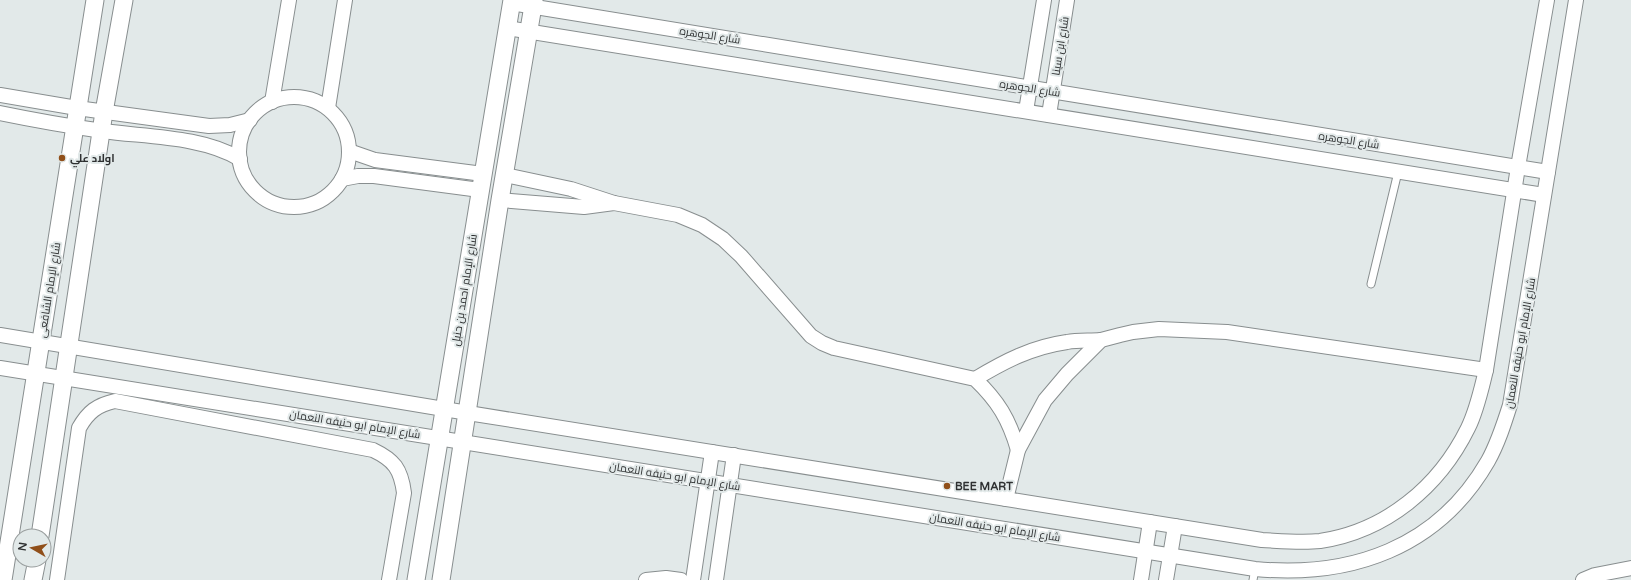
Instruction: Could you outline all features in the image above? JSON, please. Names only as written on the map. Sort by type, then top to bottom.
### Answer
[{"type":"street","name":"شارع الإمام الشافعى","points":[[3,580],[95,0]]},
{"type":"street","points":[[41,528],[104,112],[124,0]]},
{"type":"street","points":[[272,102],[289,0]]},
{"type":"street","points":[[328,108],[345,0]]},
{"type":"street","name":"شارع ابن سينا","points":[[1026,111],[1044,0]]},
{"type":"street","name":"شارع ابن سينا","points":[[1049,115],[1067,0]]},
{"type":"street","points":[[0,335],[468,413],[1262,540],[1291,542],[1319,541],[1347,535],[1370,527],[1395,513],[1418,496],[1442,470],[1455,452],[1469,427],[1479,400],[1486,370],[1514,190],[1547,0]]},
{"type":"street","name":"شارع الإمام ابو حنيفه النعمان","points":[[0,368],[1146,552],[1254,575],[1315,571],[1375,558],[1402,545],[1428,528],[1451,509],[1471,486],[1488,461],[1501,434],[1510,405],[1576,0]]},
{"type":"street","name":"شارع الجوهره","points":[[512,1],[534,3],[1053,92],[1548,172]]},
{"type":"street","name":"شارع الإمام احمد بن حنبل","points":[[416,580],[512,1]]},
{"type":"street","name":"شارع الإمام احمد بن حنبل","points":[[441,580],[464,442],[500,200],[534,3]]},
{"type":"street","points":[[507,28],[1544,195]]},
{"type":"street","points":[[0,95],[104,112],[209,126],[230,125],[250,120]]},
{"type":"street","points":[[283,98],[306,98],[318,102],[328,108],[339,120],[346,135],[349,151],[348,166],[342,179],[331,193],[317,202],[301,207],[284,206],[267,200],[254,190],[244,176],[240,159],[241,138],[250,120],[260,109],[283,98]]},
{"type":"street","points":[[0,114],[74,127],[204,144],[223,150],[240,159]]},
{"type":"street","points":[[349,151],[375,160],[482,182]]},
{"type":"street","points":[[505,175],[578,191],[614,203],[678,215],[702,225],[723,238],[741,256],[802,328],[822,343],[834,348],[975,379],[990,393],[1003,410],[1012,429],[1018,450]]},
{"type":"street","points":[[342,179],[358,176],[374,176],[482,182]]},
{"type":"street","points":[[500,200],[584,207],[614,203]]},
{"type":"street","points":[[975,379],[1004,362],[1035,349],[1068,342],[1101,340],[1133,332],[1159,328],[1227,332],[1486,370]]},
{"type":"street","points":[[1006,499],[1018,450],[1045,400],[1067,374],[1101,340]]},
{"type":"street","points":[[57,580],[79,428],[93,409],[103,404],[115,401],[373,450],[386,456],[396,466],[402,478],[404,492],[389,580]]},
{"type":"street","points":[[693,580],[712,452]]},
{"type":"street","points":[[716,580],[734,455]]},
{"type":"street","points":[[1141,580],[1150,522]]},
{"type":"street","points":[[1166,580],[1174,526]]},
{"type":"street","points":[[34,580],[35,568]]},
{"type":"street","points":[[1582,580],[1595,575],[1631,568]]},
{"type":"street","points":[[646,580],[666,578],[681,580]]},
{"type":"lane","points":[[1371,284],[1398,172]]},
{"type":"place","name":"اولاد علي","points":[[62,158]]},
{"type":"place","name":"BEE MART","points":[[947,486]]}]
